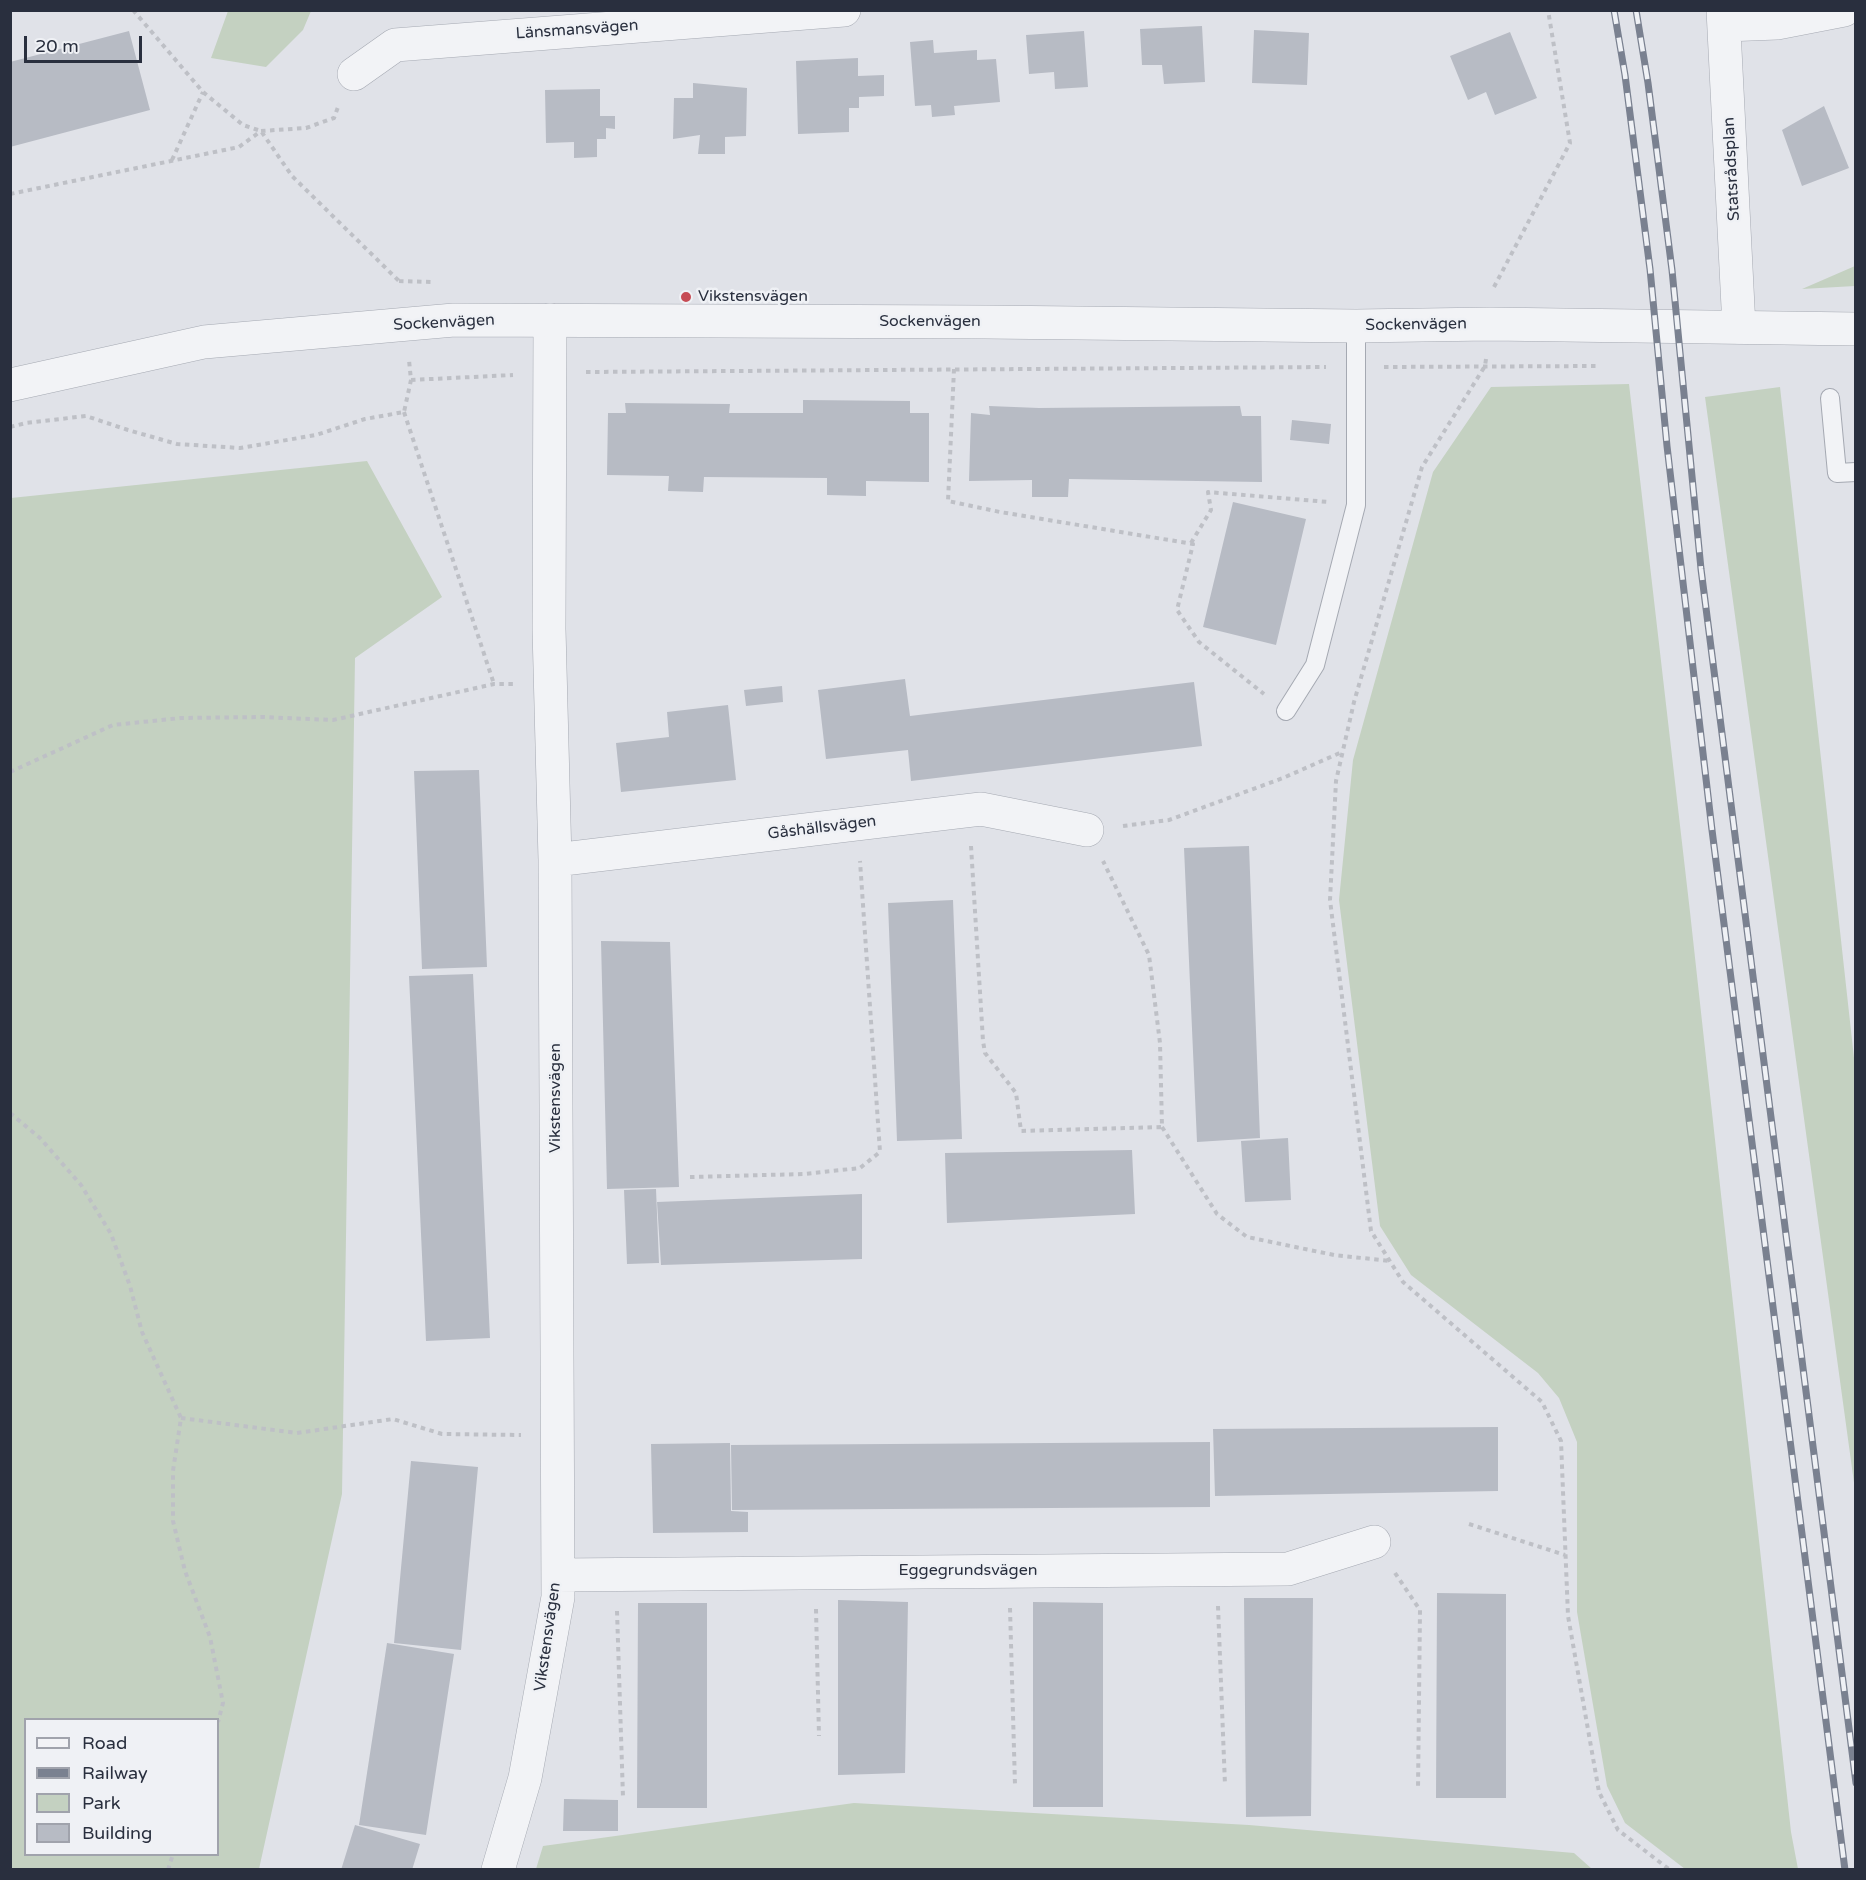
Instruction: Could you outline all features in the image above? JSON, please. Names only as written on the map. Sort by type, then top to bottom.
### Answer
[{"type":"street","name":"Länsmansvägen","points":[[354,74],[395,45],[844,10]]},
{"type":"street","points":[[1724,18],[1777,23],[1844,10]]},
{"type":"street","name":"Statsrådsplan","points":[[1724,18],[1739,327]]},
{"type":"street","name":"Sockenvägen","points":[[10,385],[204,342],[454,320],[1356,326],[1490,324],[1856,329]]},
{"type":"street","name":"Vikstensvägen","points":[[498,1869],[525,1778],[558,1597],[555,860],[549,682],[565,373],[550,320]]},
{"type":"street","name":"Gåshällsvägen","points":[[555,860],[981,809],[1087,830]]},
{"type":"street","name":"Eggegrundsvägen","points":[[558,1575],[1288,1569],[1374,1542]]},
{"type":"lane","points":[[1286,711],[1315,665],[1356,505],[1356,326]]},
{"type":"lane","points":[[1830,398],[1837,473],[1856,472]]},
{"type":"path","points":[[133,10],[203,92],[243,125],[261,131],[306,128],[333,118],[354,74]]},
{"type":"path","points":[[1548,10],[1570,142],[1491,291],[1485,366],[1422,467],[1354,702],[1342,752],[1336,781],[1330,900],[1371,1231],[1404,1282],[1542,1402],[1561,1441],[1569,1616],[1599,1792],[1618,1830],[1670,1869]]},
{"type":"path","points":[[172,161],[203,92]]},
{"type":"path","points":[[10,194],[239,147],[261,131]]},
{"type":"path","points":[[261,131],[292,176],[399,281]]},
{"type":"path","points":[[494,684],[404,412],[411,380],[565,373],[1601,366]]},
{"type":"path","points":[[954,369],[948,501],[1000,512],[1191,543]]},
{"type":"path","points":[[10,427],[86,416],[177,444],[240,448],[316,435],[365,419],[404,412]]},
{"type":"path","points":[[1286,711],[1199,642],[1177,610],[1193,544],[1191,543],[1210,510],[1208,492],[1356,505]]},
{"type":"path","points":[[10,772],[113,725],[193,718],[262,717],[333,720],[494,684],[549,682]]},
{"type":"path","points":[[1342,752],[1283,778],[1169,820],[1087,830],[1149,955],[1160,1043],[1162,1128],[1217,1214],[1247,1237],[1334,1255],[1390,1261]]},
{"type":"path","points":[[969,811],[983,1041],[986,1053],[1016,1093],[1021,1131],[1162,1128]]},
{"type":"path","points":[[690,1177],[804,1174],[860,1168],[879,1152],[857,824]]},
{"type":"path","points":[[10,1113],[40,1138],[81,1185],[111,1234],[130,1286],[142,1332],[181,1418],[173,1471],[173,1521],[185,1571],[210,1637],[223,1703],[219,1718]]},
{"type":"path","points":[[181,1418],[297,1433],[393,1419],[442,1434],[557,1435]]},
{"type":"path","points":[[1470,1524],[1565,1555]]},
{"type":"path","points":[[1374,1542],[1420,1610],[1418,1790]]},
{"type":"path","points":[[1217,1569],[1225,1785]]},
{"type":"path","points":[[1009,1571],[1015,1785]]},
{"type":"path","points":[[815,1573],[819,1736]]},
{"type":"path","points":[[616,1574],[623,1797]]},
{"type":"green space","points":[[228,10],[311,11],[303,30],[266,67],[211,58]]},
{"type":"green space","points":[[1855,266],[1855,286],[1802,289]]},
{"type":"green space","points":[[1629,384],[1690,912],[1791,1832],[1798,1869],[1685,1869],[1625,1823],[1607,1786],[1577,1612],[1577,1442],[1559,1398],[1538,1373],[1411,1275],[1380,1226],[1339,900],[1353,760],[1433,472],[1491,387]]},
{"type":"green space","points":[[1780,387],[1855,1067],[1855,1490],[1705,397]]},
{"type":"green space","points":[[367,461],[442,597],[355,658],[342,1494],[259,1869],[11,1869],[11,498]]},
{"type":"green space","points":[[854,1803],[1249,1825],[1574,1853],[1592,1869],[536,1869],[543,1846]]},
{"type":"building","points":[[1202,26],[1205,82],[1164,84],[1162,65],[1142,65],[1140,29]]},
{"type":"building","points":[[1254,30],[1309,33],[1307,85],[1252,83]]},
{"type":"building","points":[[129,31],[150,110],[10,147],[10,62]]},
{"type":"building","points":[[1084,31],[1088,87],[1055,89],[1054,72],[1029,74],[1026,35]]},
{"type":"building","points":[[1510,32],[1537,98],[1495,115],[1486,92],[1468,100],[1450,56]]},
{"type":"building","points":[[933,40],[934,53],[977,50],[977,60],[996,59],[1000,102],[954,106],[955,115],[932,117],[931,105],[915,106],[910,42]]},
{"type":"building","points":[[858,58],[858,76],[884,75],[884,96],[859,97],[859,108],[849,108],[849,132],[798,134],[796,61]]},
{"type":"building","points":[[693,83],[747,88],[746,136],[725,137],[725,154],[698,154],[700,135],[673,139],[674,98],[693,98]]},
{"type":"building","points":[[600,89],[600,116],[615,116],[615,129],[606,128],[606,139],[597,139],[597,157],[574,158],[574,142],[546,143],[545,90]]},
{"type":"building","points":[[1824,106],[1849,168],[1802,186],[1782,130]]},
{"type":"building","points":[[803,400],[910,401],[910,413],[929,413],[929,482],[866,481],[866,496],[827,495],[827,478],[704,477],[703,492],[668,491],[669,476],[607,475],[608,413],[626,413],[625,403],[730,404],[729,413],[803,413]]},
{"type":"building","points":[[989,406],[1039,408],[1240,406],[1242,416],[1261,416],[1262,482],[1069,479],[1068,497],[1032,497],[1032,480],[969,481],[971,413],[990,415]]},
{"type":"building","points":[[1292,420],[1331,424],[1329,444],[1290,440]]},
{"type":"building","points":[[1233,502],[1306,519],[1276,645],[1203,627]]},
{"type":"building","points":[[905,679],[910,716],[1194,682],[1202,746],[911,781],[908,750],[826,759],[818,690]]},
{"type":"building","points":[[782,686],[783,702],[746,706],[744,690]]},
{"type":"building","points":[[728,705],[736,780],[621,792],[616,743],[669,737],[667,712]]},
{"type":"building","points":[[479,770],[487,967],[422,969],[414,771]]},
{"type":"building","points":[[1249,846],[1260,1138],[1197,1142],[1184,848]]},
{"type":"building","points":[[953,900],[962,1139],[897,1141],[888,903]]},
{"type":"building","points":[[601,941],[670,942],[679,1187],[607,1189]]},
{"type":"building","points":[[473,974],[490,1338],[426,1341],[409,976]]},
{"type":"building","points":[[1288,1138],[1291,1200],[1245,1202],[1241,1141]]},
{"type":"building","points":[[1132,1150],[1135,1214],[947,1223],[945,1153]]},
{"type":"building","points":[[656,1189],[659,1263],[627,1264],[624,1190]]},
{"type":"building","points":[[862,1194],[862,1259],[661,1265],[657,1202]]},
{"type":"building","points":[[1498,1427],[1498,1491],[1215,1496],[1213,1429]]},
{"type":"building","points":[[1210,1442],[1210,1507],[732,1510],[731,1445]]},
{"type":"building","points":[[730,1443],[731,1511],[748,1512],[748,1532],[653,1533],[651,1444]]},
{"type":"building","points":[[411,1461],[478,1467],[461,1650],[394,1643]]},
{"type":"building","points":[[1437,1593],[1506,1594],[1506,1798],[1436,1798]]},
{"type":"building","points":[[1244,1598],[1313,1598],[1311,1816],[1246,1817]]},
{"type":"building","points":[[838,1600],[908,1602],[905,1773],[838,1775]]},
{"type":"building","points":[[1033,1602],[1103,1603],[1103,1807],[1033,1807]]},
{"type":"building","points":[[638,1603],[707,1603],[707,1808],[637,1808]]},
{"type":"building","points":[[387,1643],[454,1654],[426,1835],[359,1825]]},
{"type":"building","points":[[564,1799],[618,1800],[618,1831],[563,1831]]},
{"type":"building","points":[[355,1825],[420,1844],[412,1870],[341,1870]]},
{"type":"railway","points":[[1614,10],[1625,75],[1650,269],[1667,446],[1712,830],[1845,1870]]},
{"type":"railway","points":[[1636,10],[1648,83],[1672,270],[1701,569],[1856,1783]]},
{"type":"place","name":"Vikstensvägen","points":[[686,297]]}]
